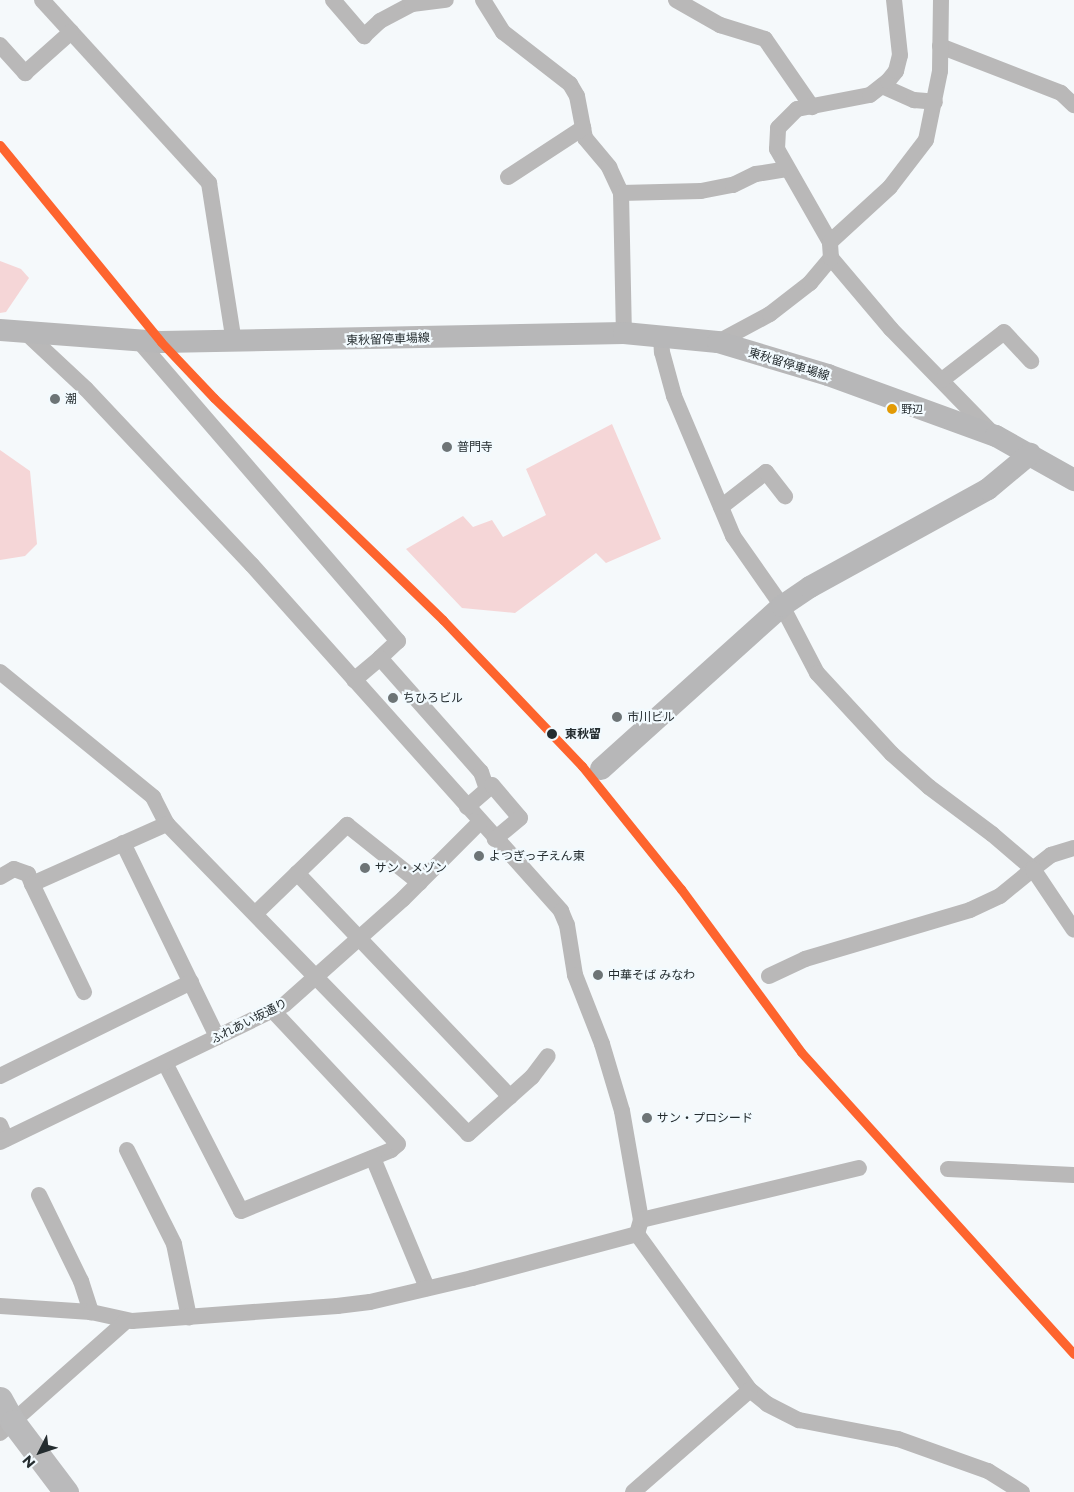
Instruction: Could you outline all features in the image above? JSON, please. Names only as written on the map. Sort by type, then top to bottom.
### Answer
[{"type":"main road","name":"東秋留停車場線","points":[[0,330],[138,340],[234,342],[624,332],[718,342],[828,375],[996,436],[1074,480]]},
{"type":"main road","points":[[601,770],[782,606],[810,587],[988,489],[1030,454]]},
{"type":"main road","points":[[0,1399],[6,1428],[66,1492]]},
{"type":"street","points":[[42,0],[209,183],[234,342]]},
{"type":"street","points":[[332,0],[364,36],[380,21],[412,4],[446,0]]},
{"type":"street","points":[[483,0],[503,32],[570,84],[577,96],[585,138],[608,167],[621,193],[624,332]]},
{"type":"street","points":[[676,0],[720,25],[764,39],[812,107]]},
{"type":"street","points":[[894,0],[900,55],[896,71],[882,86],[870,95],[797,109],[778,128],[777,149],[810,201],[831,250],[891,329],[996,436]]},
{"type":"street","points":[[718,342],[770,314],[810,283],[831,250],[890,187],[926,140],[935,102],[940,46],[941,0]]},
{"type":"street","points":[[0,45],[25,73],[71,32]]},
{"type":"street","points":[[940,46],[1061,93],[1074,105]]},
{"type":"street","points":[[882,86],[914,100],[935,102]]},
{"type":"street","points":[[508,177],[583,128]]},
{"type":"street","points":[[621,193],[701,191],[733,184],[756,174],[788,169]]},
{"type":"street","points":[[24,332],[86,389],[252,566],[561,911],[567,925],[575,975],[602,1044],[622,1112],[639,1227],[750,1390],[767,1404],[799,1420],[898,1439],[988,1471],[1022,1492]]},
{"type":"street","points":[[942,380],[1004,332],[1031,361]]},
{"type":"street","points":[[661,335],[662,352],[674,396],[720,508],[737,542],[782,606],[817,673],[876,736],[929,787],[992,834],[1033,869],[1074,930]]},
{"type":"street","points":[[138,340],[398,641],[354,680]]},
{"type":"street","points":[[720,508],[766,472],[785,496]]},
{"type":"street","points":[[380,658],[481,772],[487,789]]},
{"type":"street","points":[[0,672],[153,797],[167,824],[468,1134],[532,1077],[548,1056]]},
{"type":"street","points":[[467,807],[492,785],[520,818],[495,839]]},
{"type":"street","name":"ふれあい坂通り","points":[[2,1136],[165,1063],[273,1011],[318,978],[420,883],[480,822]]},
{"type":"street","points":[[32,884],[167,824]]},
{"type":"street","points":[[256,914],[346,825],[420,883]]},
{"type":"street","points":[[123,843],[217,1037]]},
{"type":"street","points":[[769,976],[805,959],[970,910],[1000,896],[1051,855],[1074,848]]},
{"type":"street","points":[[0,877],[14,869],[28,874],[84,992]]},
{"type":"street","points":[[297,873],[510,1097]]},
{"type":"street","points":[[0,1076],[191,982]]},
{"type":"street","points":[[165,1063],[241,1211],[373,1158],[398,1144],[273,1011]]},
{"type":"street","points":[[127,1150],[174,1244],[189,1317]]},
{"type":"street","points":[[373,1158],[427,1288]]},
{"type":"street","points":[[0,1306],[91,1312],[126,1321],[345,1305],[427,1288],[639,1227],[859,1168]]},
{"type":"street","points":[[948,1170],[1074,1175]]},
{"type":"street","points":[[39,1195],[81,1281],[91,1312]]},
{"type":"street","points":[[6,1428],[126,1321]]},
{"type":"street","points":[[633,1492],[750,1390]]},
{"type":"shaded area","points":[[0,261],[21,269],[29,278],[6,312],[0,313]]},
{"type":"shaded area","points":[[612,424],[661,539],[606,563],[596,553],[515,613],[462,608],[406,549],[463,516],[473,527],[492,520],[503,537],[546,515],[526,469]]},
{"type":"shaded area","points":[[0,450],[30,471],[37,544],[25,556],[0,560]]},
{"type":"transit line","points":[[0,145],[161,342],[214,398],[443,620],[582,766],[681,889],[801,1052],[1074,1354]]},
{"type":"place","name":"潮","points":[[55,399]]},
{"type":"place","name":"野辺","points":[[892,409]]},
{"type":"place","name":"普門寺","points":[[447,447]]},
{"type":"place","name":"ちひろビル","points":[[393,698]]},
{"type":"place","name":"市川ビル","points":[[617,717]]},
{"type":"place","name":"東秋留","points":[[552,734]]},
{"type":"place","name":"よつぎっ⼦えん東","points":[[479,856]]},
{"type":"place","name":"サン・メゾン","points":[[365,868]]},
{"type":"place","name":"中華そば みなわ","points":[[598,975]]},
{"type":"place","name":"サン・プロシード","points":[[647,1118]]}]
